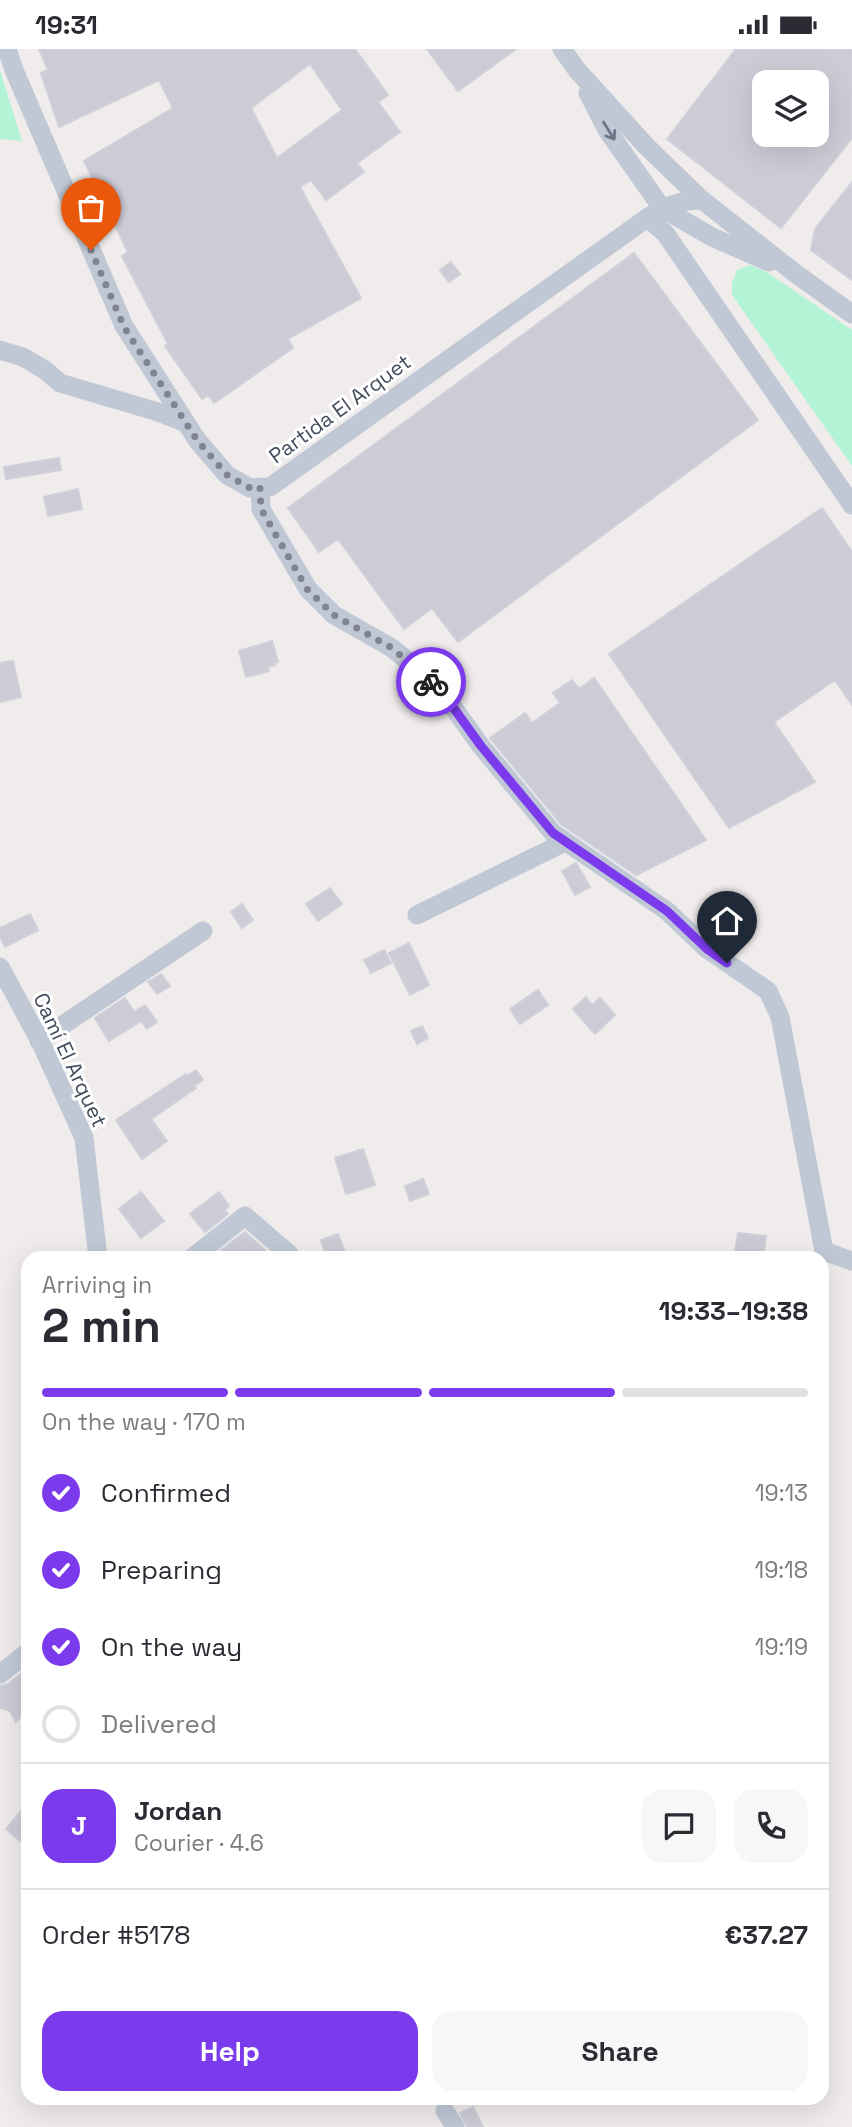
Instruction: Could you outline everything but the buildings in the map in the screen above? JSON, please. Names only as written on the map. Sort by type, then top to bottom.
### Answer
[{"type":"street","name":"Partida El Arquet","points":[[7,49],[124,327],[197,440],[227,475],[250,488],[271,487],[655,213]]},
{"type":"street","points":[[562,49],[577,70],[646,146],[702,200],[852,314]]},
{"type":"street","points":[[577,70],[664,233],[852,505]]},
{"type":"street","points":[[655,213],[683,200],[702,200]]},
{"type":"street","points":[[655,213],[795,273]]},
{"type":"street","points":[[0,350],[23,357],[60,383],[186,423]]},
{"type":"street","points":[[260,487],[261,509],[307,589],[334,615],[392,648],[420,671],[445,696],[481,746],[553,833],[667,911],[707,949],[768,991],[780,1017],[824,1251]]},
{"type":"street","points":[[417,915],[565,842]]},
{"type":"street","points":[[39,1041],[203,931]]},
{"type":"street","name":"Camí El Arquet","points":[[0,967],[39,1041],[84,1138],[97,1251]]},
{"type":"street","points":[[201,1251],[245,1216],[286,1251]]},
{"type":"street","points":[[829,1253],[852,1261]]},
{"type":"street","points":[[0,1675],[21,1658]]},
{"type":"green space","points":[[0,70],[22,141],[0,139]]},
{"type":"green space","points":[[750,265],[768,273],[852,330],[852,466],[732,295],[732,283],[737,270]]},
{"type":"way so far","points":[[91,250],[124,327],[197,440],[227,475],[250,488],[260,487],[261,509],[307,589],[334,615],[392,648],[431,682]]},
{"type":"route","points":[[431,682],[553,833],[641,891],[667,911],[707,949],[727,963]]}]
